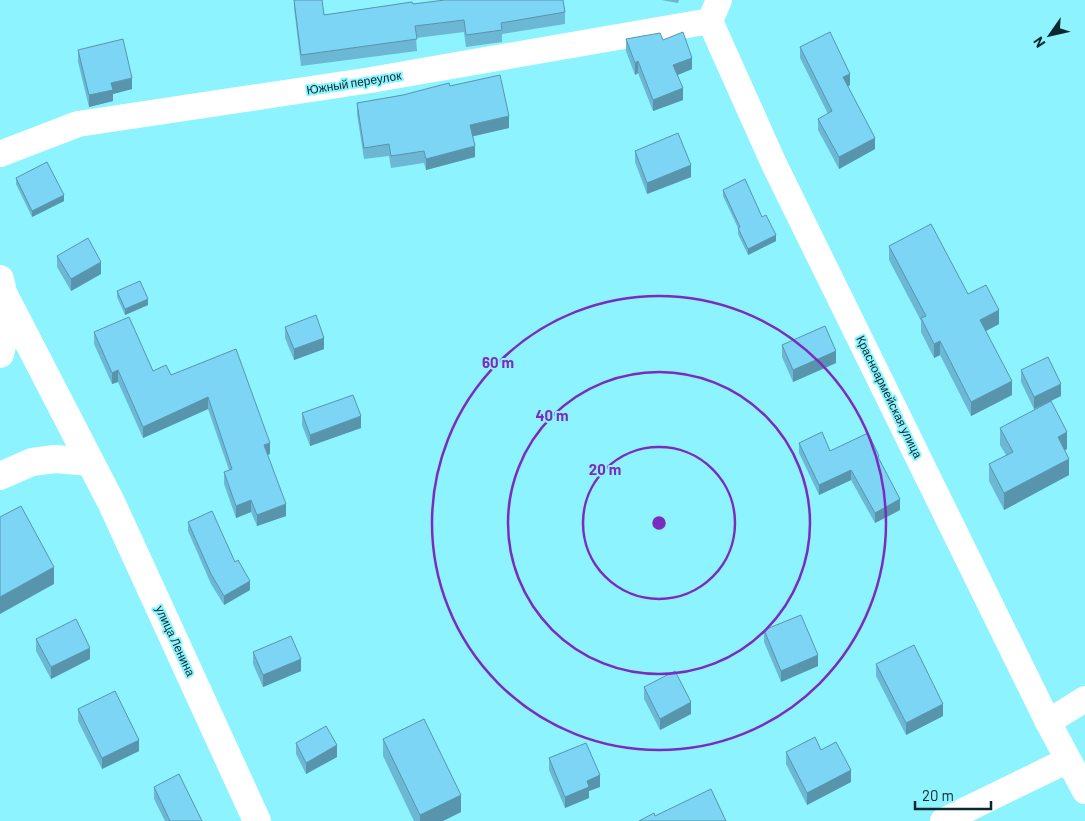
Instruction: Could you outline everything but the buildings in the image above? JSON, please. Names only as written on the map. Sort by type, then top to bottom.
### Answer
[{"type":"street","name":"Южный переулок","points":[[0,154],[78,124],[371,80],[715,10]]},
{"type":"street","name":"Красноармейская улица","points":[[715,10],[774,164],[1048,722],[1085,790]]},
{"type":"street","points":[[0,354],[4,340],[2,287]]},
{"type":"street","name":"улица Ленина","points":[[2,287],[112,504],[257,821]]},
{"type":"street","points":[[0,476],[32,462],[55,459],[90,462]]},
{"type":"street","points":[[1048,722],[1085,699]]},
{"type":"street","points":[[943,821],[1068,760]]}]
